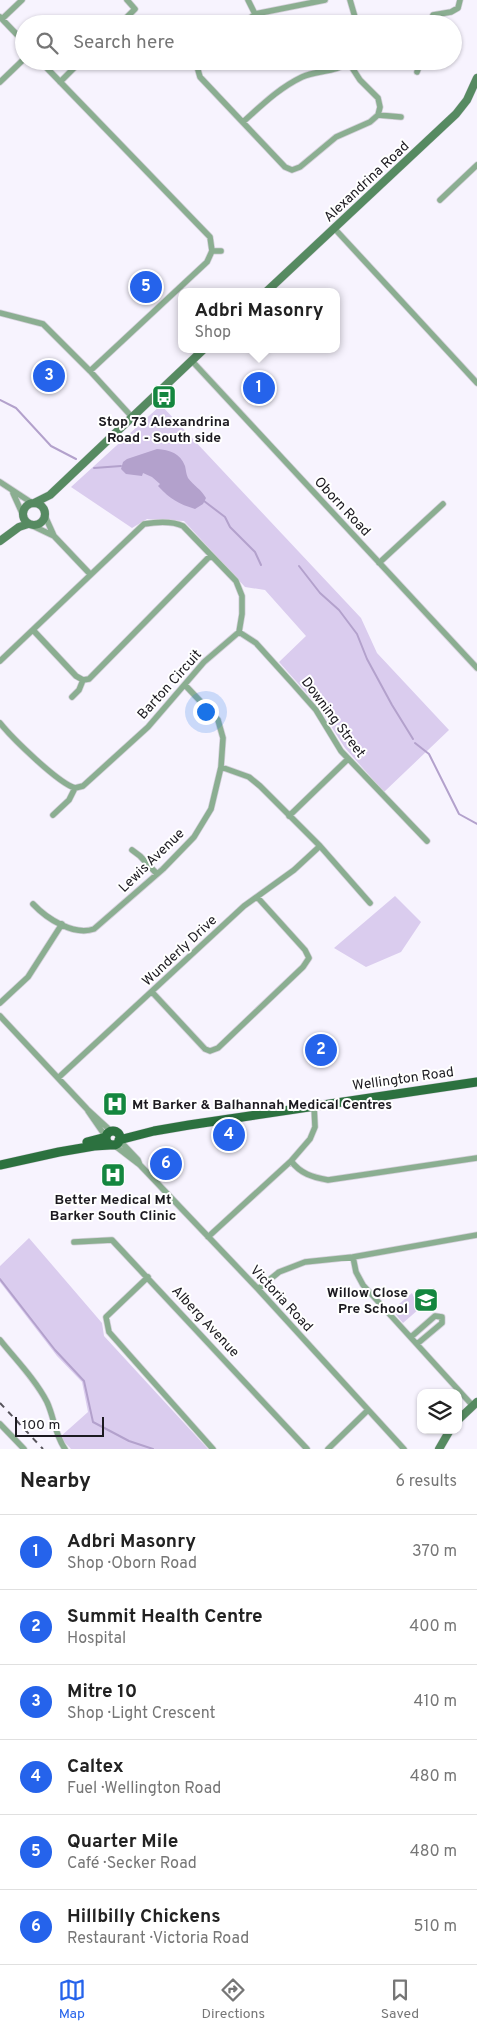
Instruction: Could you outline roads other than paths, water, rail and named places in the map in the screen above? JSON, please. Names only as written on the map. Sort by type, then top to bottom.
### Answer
[{"type":"main road","name":"Alexandrina Road","points":[[270,288],[456,114],[467,100],[476,82]]},
{"type":"main road","points":[[0,541],[8,534],[22,515],[24,508],[50,495],[200,353]]},
{"type":"main road","points":[[8,534],[41,523],[50,495]]},
{"type":"main road","points":[[33,503],[43,507],[45,515]]},
{"type":"main road","points":[[22,515],[31,525]]},
{"type":"main road","name":"Wellington Road","points":[[0,1165],[94,1146],[113,1139],[154,1131],[477,1082]]},
{"type":"main road","points":[[93,1141],[97,1136],[99,1128]]},
{"type":"main road","name":"Wellington Road","points":[[59,1152],[93,1141],[132,1137],[154,1131]]},
{"type":"main road","points":[[127,1147],[132,1137]]},
{"type":"main road","points":[[462,1416],[475,1404]]},
{"type":"main road","points":[[438,1449],[447,1434]]},
{"type":"street","points":[[15,33],[1,18],[22,0]]},
{"type":"street","points":[[127,0],[136,9],[130,15]]},
{"type":"street","points":[[248,0],[255,14],[325,0]]},
{"type":"street","points":[[350,0],[354,15]]},
{"type":"street","points":[[435,15],[451,12],[458,8],[460,0]]},
{"type":"street","points":[[0,82],[15,68]]},
{"type":"street","points":[[49,70],[210,237],[212,251],[207,262],[179,288]]},
{"type":"street","points":[[60,82],[72,70]]},
{"type":"street","points":[[198,70],[200,77],[285,167],[292,170],[300,167],[336,137],[370,122],[378,115],[380,107],[378,98],[360,80],[354,70]]},
{"type":"street","points":[[244,122],[284,86],[304,76],[331,70]]},
{"type":"street","points":[[378,115],[401,117]]},
{"type":"street","points":[[440,200],[477,165]]},
{"type":"street","points":[[334,228],[477,383]]},
{"type":"street","points":[[212,251],[221,252]]},
{"type":"street","points":[[90,371],[178,289]]},
{"type":"street","points":[[0,312],[43,324],[132,417]]},
{"type":"street","name":"Oborn Road","points":[[192,361],[477,668]]},
{"type":"street","points":[[0,482],[12,492],[33,503]]},
{"type":"street","points":[[12,492],[22,515]]},
{"type":"street","points":[[379,563],[443,504]]},
{"type":"street","points":[[45,515],[54,536],[90,574]]},
{"type":"street","points":[[0,660],[139,527],[149,523],[181,525],[236,581],[241,590],[242,614],[239,632]]},
{"type":"street","points":[[31,525],[54,536]]},
{"type":"street","points":[[33,630],[76,676],[84,680],[89,679],[211,555]]},
{"type":"street","name":"Barton Circuit","points":[[75,788],[88,782],[148,727],[208,658],[239,632]]},
{"type":"street","name":"Downing Street","points":[[239,632],[256,643],[316,710],[334,741],[348,759],[427,841]]},
{"type":"street","points":[[72,697],[79,690],[84,680]]},
{"type":"street","name":"Lewis Avenue","points":[[33,904],[41,912],[79,931],[94,929],[157,874],[194,837],[210,809],[221,766],[223,738],[218,720],[185,685]]},
{"type":"street","points":[[0,723],[29,753],[75,788],[69,800],[53,815]]},
{"type":"street","points":[[290,816],[348,759]]},
{"type":"street","points":[[221,766],[249,776],[320,846],[370,903]]},
{"type":"street","name":"Wunderly Drive","points":[[58,1078],[244,906],[258,898],[294,870],[320,846]]},
{"type":"street","points":[[132,850],[157,874]]},
{"type":"street","points":[[152,992],[205,1049],[210,1051],[218,1048],[303,967],[309,958],[306,950],[258,898]]},
{"type":"street","points":[[0,1003],[28,976],[62,924]]},
{"type":"street","name":"Victoria Road","points":[[0,1016],[113,1139],[258,1289],[404,1449]]},
{"type":"street","points":[[208,1237],[290,1161],[310,1139],[315,1127],[314,1106]]},
{"type":"street","name":"Victoria Road","points":[[87,1109],[99,1128],[127,1147],[140,1165]]},
{"type":"street","points":[[290,1161],[298,1170],[309,1176],[328,1180],[477,1158]]},
{"type":"street","points":[[258,1289],[279,1272],[305,1262],[353,1257],[477,1235]]},
{"type":"street","name":"Alberg Avenue","points":[[74,1242],[112,1240],[307,1449]]},
{"type":"street","points":[[353,1257],[358,1278],[417,1344],[475,1404]]},
{"type":"street","points":[[148,1277],[106,1317],[109,1332],[213,1449]]},
{"type":"street","points":[[411,1337],[435,1316],[442,1317],[442,1323],[417,1344]]},
{"type":"street","points":[[0,1340],[36,1384],[47,1403],[60,1442],[65,1449]]},
{"type":"street","points":[[328,1449],[368,1410]]},
{"type":"street","points":[[0,1424],[24,1449]]},
{"type":"waterway","points":[[0,400],[16,408],[51,446],[76,459]]},
{"type":"waterway","points":[[94,468],[121,466]]},
{"type":"waterway","points":[[204,501],[225,517],[230,527],[255,552],[261,565]]},
{"type":"waterway","points":[[299,566],[320,593],[339,610],[357,634],[367,659],[413,739]]},
{"type":"waterway","points":[[415,743],[429,754],[459,814],[477,824]]},
{"type":"waterway","points":[[0,1279],[55,1350],[84,1381],[93,1422],[129,1441],[153,1449]]},
{"type":"railway","points":[[0,1403],[43,1449]]},
{"type":"place","name":"Quarter Mile","points":[[146,287]]},
{"type":"place","name":"Mitre 10","points":[[49,376]]},
{"type":"place","name":"Adbri Masonry","points":[[259,388]]},
{"type":"place","name":"Stop 73 Alexandrina Road - South side","points":[[164,397]]},
{"type":"place","name":"Summit Health Centre","points":[[321,1050]]},
{"type":"place","name":"Mt Barker & Balhannah Medical Centres","points":[[115,1104]]},
{"type":"place","name":"Caltex","points":[[229,1135]]},
{"type":"place","name":"Hillbilly Chickens","points":[[166,1164]]},
{"type":"place","name":"Better Medical Mt Barker South Clinic","points":[[113,1175]]},
{"type":"place","name":"Willow Close Pre School","points":[[426,1300]]}]
